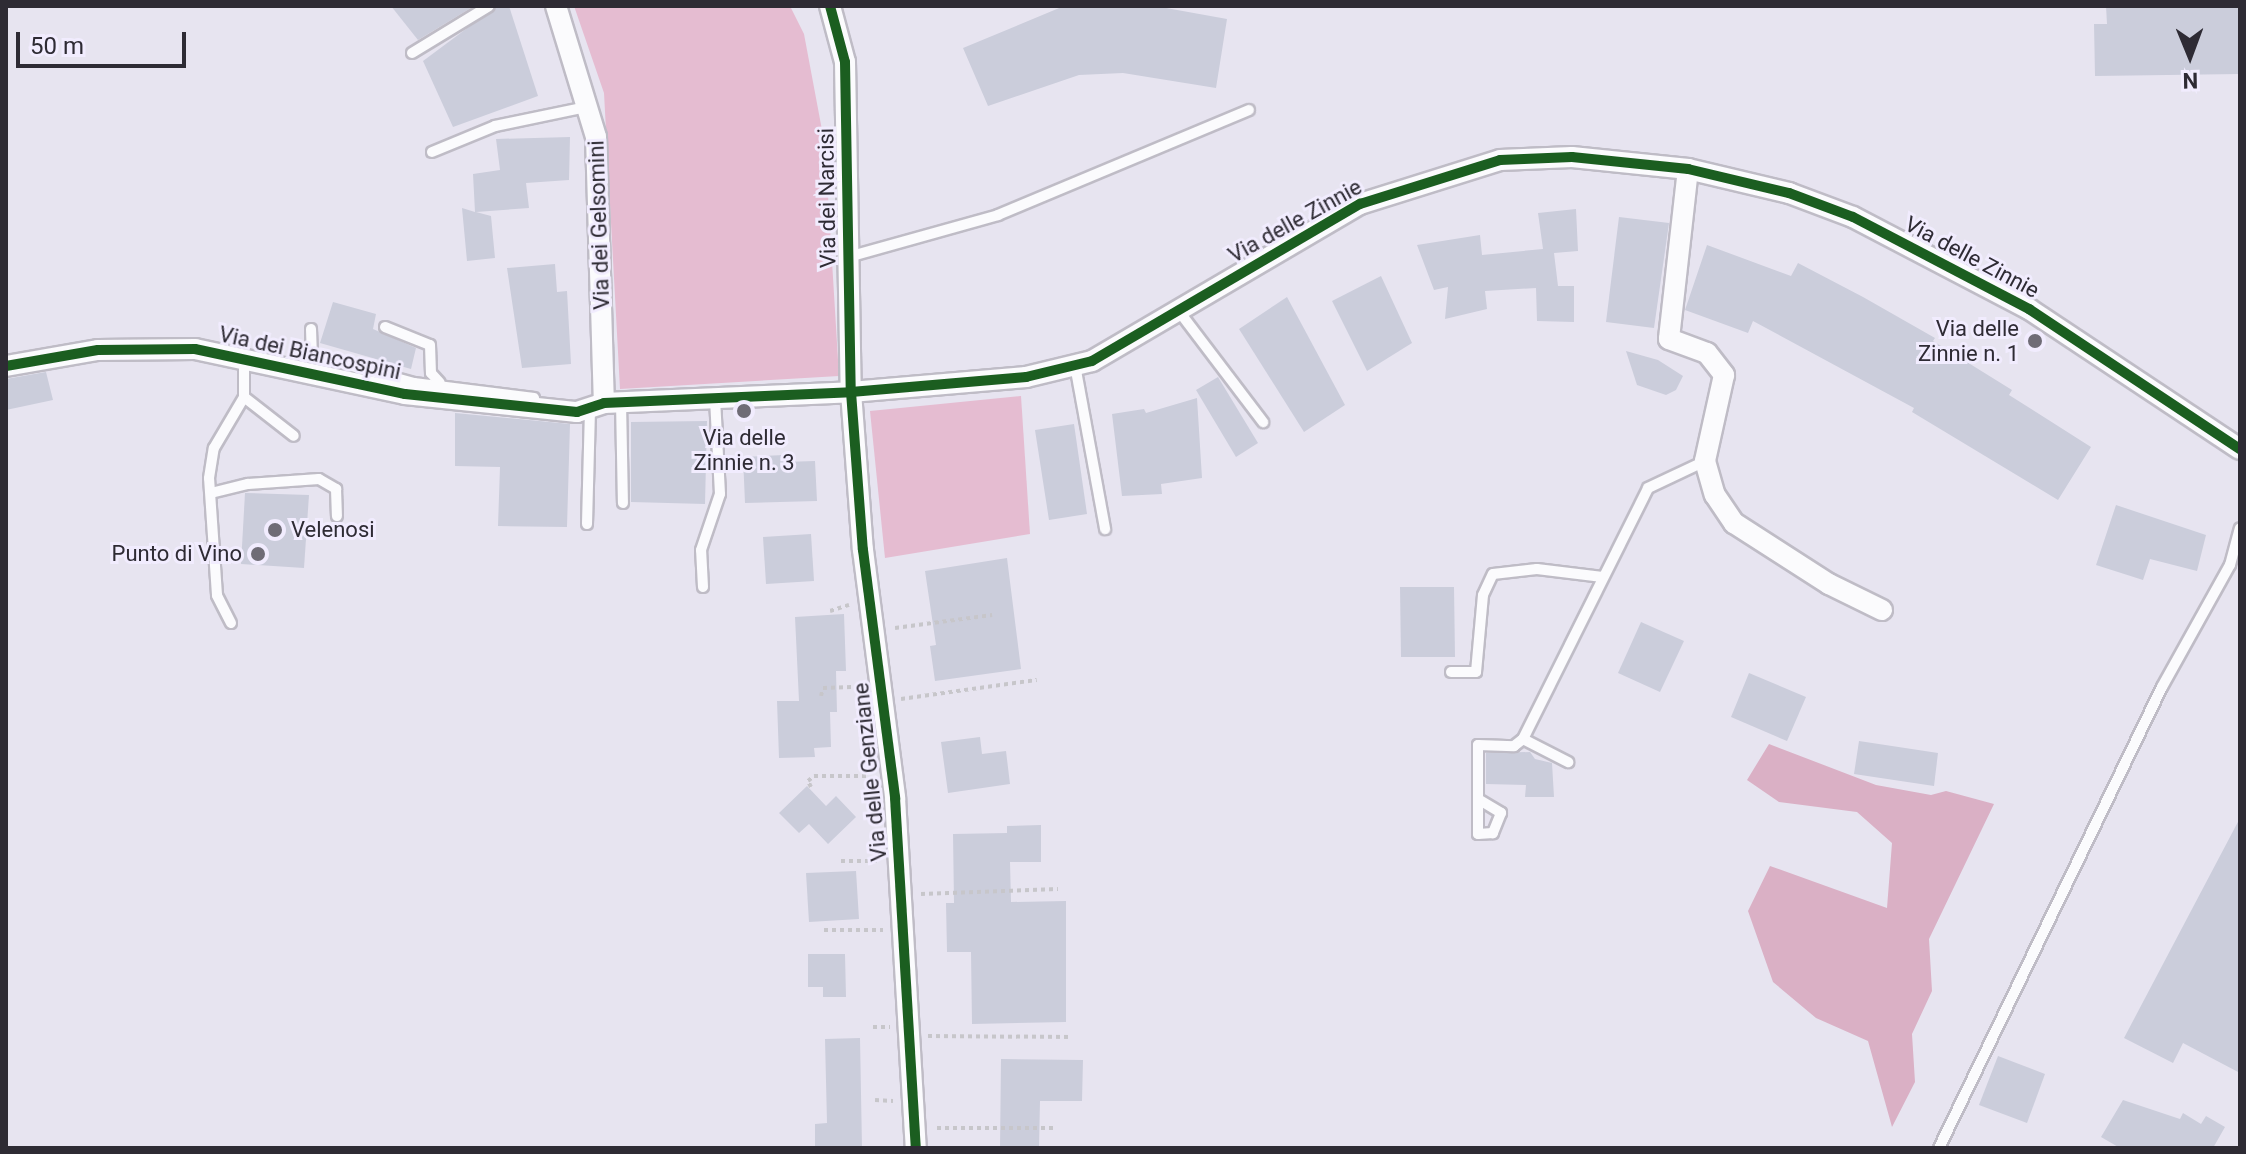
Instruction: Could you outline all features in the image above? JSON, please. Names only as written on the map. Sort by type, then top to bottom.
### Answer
[{"type":"street","name":"Via dei Gelsomini","points":[[556,6],[589,107],[599,179],[598,406]]},
{"type":"street","name":"Via dei Narcisi","points":[[830,6],[845,62],[851,392]]},
{"type":"street","name":"Via delle Zinnie","points":[[598,406],[851,392],[1026,377],[1075,365],[1178,310],[1360,204],[1443,175],[1500,160],[1572,157],[1688,169],[1789,193],[1910,246],[2029,309],[2240,449]]},
{"type":"street","points":[[1688,169],[1669,339],[1707,353],[1724,375],[1705,461],[1715,495],[1734,523],[1829,584],[1882,610]]},
{"type":"street","name":"Via dei Biancospini","points":[[6,366],[98,350],[195,349],[405,394],[598,406]]},
{"type":"street","name":"Via delle Genziane","points":[[851,392],[863,550],[893,776],[913,1036],[916,1138]]},
{"type":"lane","points":[[412,53],[489,6]]},
{"type":"lane","points":[[432,152],[495,126],[589,107]]},
{"type":"lane","points":[[848,257],[998,215],[1249,110]]},
{"type":"lane","points":[[1178,310],[1263,422]]},
{"type":"lane","points":[[385,327],[430,345],[431,373],[440,383]]},
{"type":"lane","points":[[311,329],[312,355],[414,383],[440,383],[598,406]]},
{"type":"lane","points":[[231,623],[217,595],[211,493],[214,448],[244,397],[244,359]]},
{"type":"lane","points":[[1075,365],[1105,529]]},
{"type":"lane","points":[[244,397],[294,436]]},
{"type":"lane","points":[[703,587],[701,550],[720,494],[715,399]]},
{"type":"lane","points":[[598,406],[623,503]]},
{"type":"lane","points":[[587,524],[598,406]]},
{"type":"lane","points":[[1478,799],[1478,745],[1514,746],[1523,739],[1648,488],[1705,461]]},
{"type":"lane","points":[[211,493],[248,484],[319,479],[336,489],[337,516]]},
{"type":"lane","points":[[1939,1148],[2162,687],[2230,565],[2240,528]]},
{"type":"lane","points":[[1451,672],[1476,672],[1483,595],[1493,574],[1537,569],[1603,577]]},
{"type":"lane","points":[[1523,739],[1568,762]]},
{"type":"path","points":[[876,631],[992,615]]},
{"type":"path","points":[[821,696],[823,688],[883,694],[1037,680]]},
{"type":"path","points":[[811,787],[808,781],[814,776],[893,776]]},
{"type":"path","points":[[841,861],[900,861]]},
{"type":"path","points":[[903,895],[1058,889]]},
{"type":"path","points":[[824,930],[905,931]]},
{"type":"path","points":[[913,1036],[1072,1037]]},
{"type":"path","points":[[916,1138],[1054,1128]]},
{"type":"shaded area","points":[[574,6],[790,6],[804,34],[825,146],[839,376],[620,389],[604,93]]},
{"type":"shaded area","points":[[1021,396],[1030,534],[885,558],[870,411]]},
{"type":"shaded area","points":[[1769,744],[1876,785],[1931,795],[1946,791],[1994,804],[1929,939],[1932,991],[1912,1034],[1915,1082],[1892,1127],[1868,1041],[1816,1018],[1773,982],[1748,911],[1770,866],[1887,908],[1892,843],[1857,812],[1779,802],[1747,780]]},
{"type":"building","points":[[391,6],[474,6],[418,40]]},
{"type":"building","points":[[497,6],[509,6],[538,96],[453,127],[423,61]]},
{"type":"building","points":[[1064,6],[1155,6],[1227,19],[1216,88],[1123,73],[1079,75],[988,106],[963,48]]},
{"type":"building","points":[[2106,6],[2240,6],[2240,74],[2095,76],[2094,24],[2107,24]]},
{"type":"building","points":[[570,137],[569,180],[526,183],[529,208],[476,212],[491,216],[495,258],[467,261],[462,208],[475,212],[473,174],[500,170],[496,139]]},
{"type":"building","points":[[1576,209],[1578,251],[1554,253],[1558,286],[1574,286],[1574,322],[1537,321],[1536,288],[1485,291],[1487,309],[1445,319],[1448,287],[1434,290],[1417,245],[1480,235],[1482,255],[1543,249],[1538,213]]},
{"type":"building","points":[[1619,217],[1669,223],[1654,328],[1606,322]]},
{"type":"building","points":[[1707,245],[1791,276],[1798,263],[1863,297],[1935,338],[1933,341],[2012,390],[2009,395],[2091,447],[2058,500],[1912,412],[1914,408],[1753,321],[1748,333],[1685,310]]},
{"type":"building","points":[[555,264],[557,292],[567,291],[571,364],[522,368],[507,268]]},
{"type":"building","points":[[1381,276],[1412,343],[1367,371],[1332,301]]},
{"type":"building","points":[[1287,297],[1345,405],[1304,432],[1239,329]]},
{"type":"building","points":[[333,302],[376,314],[373,329],[416,348],[411,369],[320,343]]},
{"type":"building","points":[[1626,351],[1658,360],[1683,376],[1676,390],[1666,395],[1637,385]]},
{"type":"building","points":[[46,372],[53,400],[6,410],[6,379]]},
{"type":"building","points":[[1218,377],[1258,443],[1236,457],[1196,390]]},
{"type":"building","points":[[1197,398],[1202,478],[1161,484],[1162,494],[1122,496],[1112,414],[1144,409],[1146,413]]},
{"type":"building","points":[[455,413],[570,424],[567,527],[498,526],[500,467],[455,466]]},
{"type":"building","points":[[707,421],[705,504],[631,502],[631,422]]},
{"type":"building","points":[[1074,424],[1087,514],[1049,520],[1035,430]]},
{"type":"building","points":[[784,455],[784,462],[815,461],[817,501],[745,503],[743,457]]},
{"type":"building","name":"Velenosi","points":[[245,493],[309,495],[304,568],[241,564]]},
{"type":"building","points":[[2116,505],[2206,535],[2197,571],[2150,559],[2143,580],[2096,565]]},
{"type":"building","points":[[811,534],[814,581],[766,584],[763,537]]},
{"type":"building","points":[[1007,558],[1021,669],[935,681],[930,646],[936,645],[925,571]]},
{"type":"building","points":[[1400,587],[1454,587],[1455,657],[1401,657]]},
{"type":"building","points":[[844,614],[846,671],[836,671],[837,712],[830,712],[831,747],[814,748],[815,757],[779,758],[777,701],[799,701],[795,617]]},
{"type":"building","points":[[1641,622],[1684,641],[1660,692],[1618,673]]},
{"type":"building","points":[[1749,673],[1806,697],[1787,741],[1731,717]]},
{"type":"building","points":[[980,737],[982,754],[1006,751],[1010,784],[948,793],[941,742]]},
{"type":"building","points":[[1859,741],[1938,753],[1934,786],[1854,774]]},
{"type":"building","points":[[1530,752],[1535,759],[1552,763],[1554,797],[1525,797],[1526,785],[1486,784],[1486,753]]},
{"type":"building","points":[[807,786],[826,806],[836,796],[856,817],[828,844],[809,824],[799,833],[779,813]]},
{"type":"building","points":[[2240,818],[2240,1073],[2183,1043],[2173,1063],[2124,1038]]},
{"type":"building","points":[[1041,825],[1041,862],[1010,862],[1011,902],[1066,901],[1066,1022],[972,1024],[971,952],[947,952],[946,903],[954,903],[953,834],[1007,833],[1007,826]]},
{"type":"building","points":[[856,871],[859,919],[809,922],[806,873]]},
{"type":"building","points":[[808,954],[845,954],[846,997],[823,997],[823,987],[808,987]]},
{"type":"building","points":[[860,1038],[862,1148],[815,1148],[815,1124],[827,1123],[825,1039]]},
{"type":"building","points":[[1998,1056],[2045,1074],[2027,1123],[1979,1105]]},
{"type":"building","points":[[1001,1059],[1083,1060],[1082,1101],[1040,1101],[1039,1148],[1000,1148]]},
{"type":"building","points":[[2123,1100],[2180,1119],[2183,1113],[2201,1124],[2206,1116],[2225,1127],[2213,1148],[2120,1148],[2101,1137]]},
{"type":"cycle path","points":[[830,6],[845,62],[851,392],[863,550],[895,798],[916,1148]]},
{"type":"cycle path","points":[[6,366],[98,350],[195,349],[405,394],[577,412],[604,403],[851,392],[1026,377],[1092,361],[1360,204],[1500,160],[1572,157],[1688,169],[1789,193],[1853,217],[2029,309],[2240,449]]},
{"type":"place","name":"Via delle Zinnie n. 1","points":[[2035,341]]},
{"type":"place","name":"Via delle Zinnie n. 3","points":[[744,411]]},
{"type":"place","name":"Velenosi","points":[[275,530]]},
{"type":"place","name":"Punto di Vino","points":[[258,554]]}]
